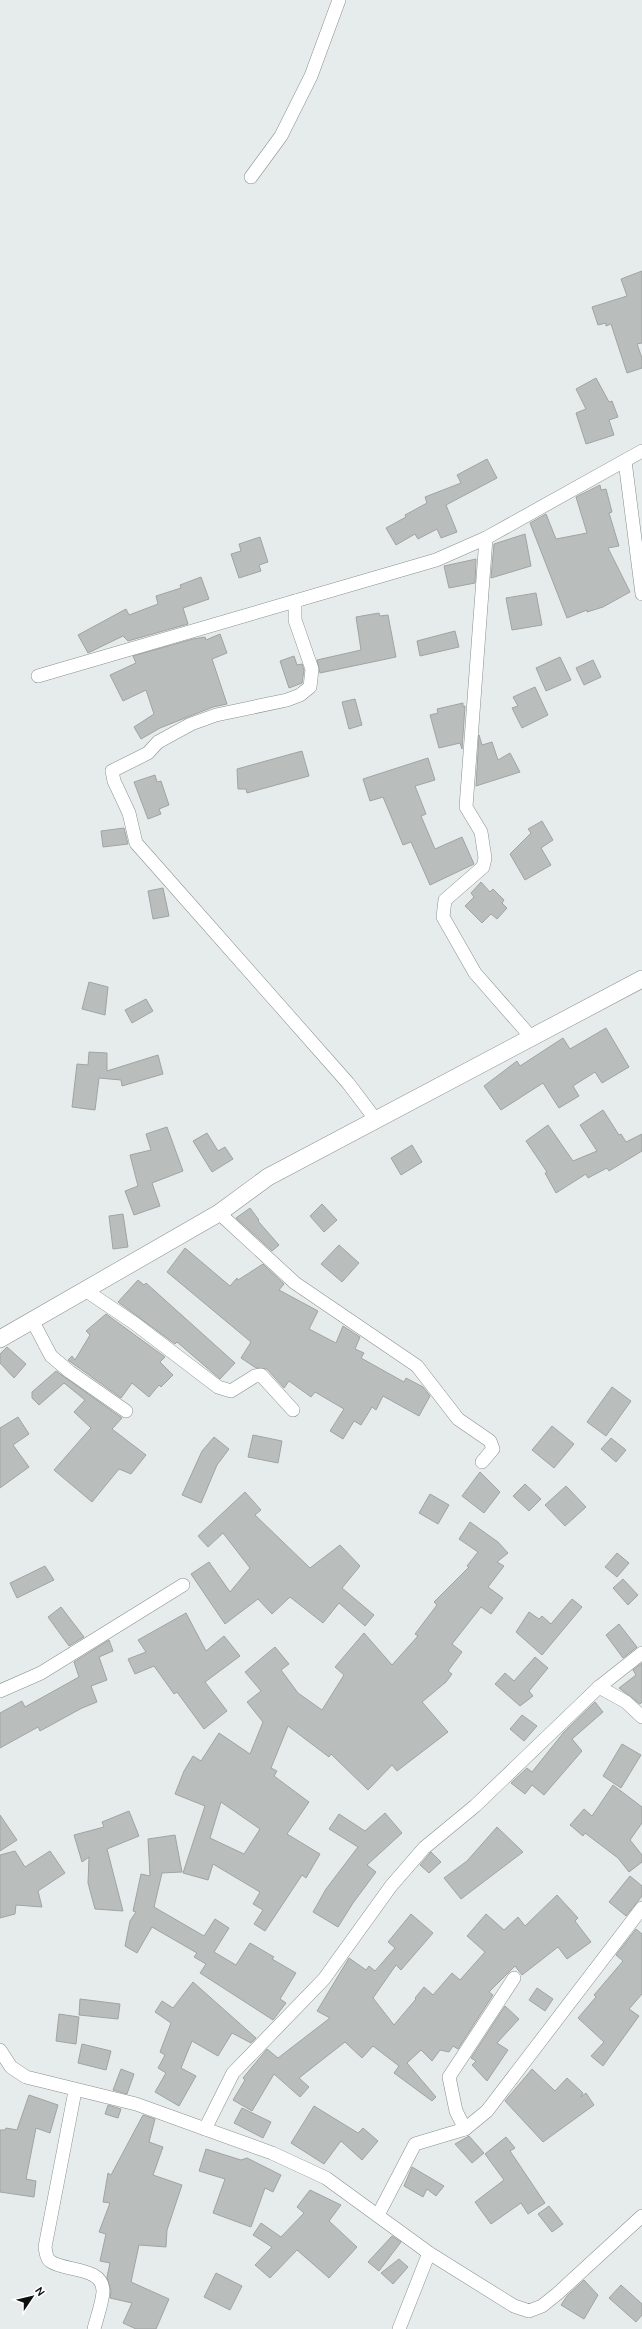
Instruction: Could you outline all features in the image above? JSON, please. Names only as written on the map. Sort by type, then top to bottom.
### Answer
[{"type":"street","points":[[251,177],[285,129],[311,76],[339,0]]},
{"type":"street","points":[[38,676],[436,560],[486,538],[642,451]]},
{"type":"street","points":[[625,461],[642,594]]},
{"type":"street","points":[[486,538],[466,807],[481,832],[485,858],[483,867],[445,900],[442,917],[475,973],[531,1037]]},
{"type":"street","points":[[295,601],[295,620],[312,669],[310,688],[300,695],[287,700],[216,715],[191,724],[158,742],[148,753],[112,771],[114,781],[129,813],[136,843],[348,1083],[376,1120]]},
{"type":"street","points":[[0,1339],[219,1213],[268,1177],[642,979]]},
{"type":"street","points":[[219,1213],[295,1283],[417,1366],[458,1419],[490,1441],[493,1449],[482,1462]]},
{"type":"street","points":[[85,1290],[134,1323],[218,1387],[231,1391],[255,1376],[261,1375],[293,1410]]},
{"type":"street","points":[[32,1320],[51,1356],[70,1372],[126,1411]]},
{"type":"street","points":[[0,1691],[41,1673],[183,1584]]},
{"type":"street","points":[[205,2129],[233,2074],[324,1979],[391,1886],[424,1848],[475,1806],[599,1687],[642,1652]]},
{"type":"street","points":[[599,1687],[626,1702],[642,1717]]},
{"type":"street","points":[[378,2215],[415,2144],[464,2129],[487,2111],[642,1908]]},
{"type":"street","points":[[464,2129],[456,2111],[449,2077],[514,1978]]},
{"type":"street","points":[[0,2050],[11,2067],[26,2077],[75,2091],[136,2104],[272,2153],[326,2178],[429,2253],[514,2306],[529,2311],[542,2306],[558,2294],[642,2217]]},
{"type":"street","points":[[75,2091],[45,2247],[46,2255],[50,2262],[92,2274],[99,2281],[103,2291],[94,2329]]},
{"type":"street","points":[[399,2329],[429,2253]]},
{"type":"building","points":[[642,271],[642,343],[637,344],[642,358],[642,368],[627,373],[611,324],[606,326],[606,323],[598,325],[592,307],[627,296],[621,279]]},
{"type":"building","points":[[596,378],[609,402],[612,401],[618,417],[609,420],[614,435],[586,444],[576,413],[586,409],[576,389]]},
{"type":"building","points":[[487,459],[497,478],[446,505],[457,532],[441,538],[437,529],[418,539],[415,534],[396,545],[386,528],[406,517],[405,515],[427,503],[425,497],[461,483],[457,475]]},
{"type":"building","points":[[600,485],[601,490],[606,489],[612,512],[609,513],[619,546],[608,548],[630,592],[603,607],[587,612],[587,610],[567,618],[530,523],[546,514],[556,539],[587,533],[576,497]]},
{"type":"building","points":[[525,534],[531,566],[491,578],[494,544]]},
{"type":"building","points":[[260,537],[268,562],[259,565],[261,571],[239,578],[231,554],[241,551],[239,544]]},
{"type":"building","points":[[476,559],[475,583],[449,588],[444,566]]},
{"type":"building","points":[[201,577],[209,599],[183,608],[188,624],[128,641],[123,636],[88,653],[78,635],[126,609],[129,615],[158,604],[156,596],[181,588],[180,585]]},
{"type":"building","points":[[536,593],[542,625],[512,630],[506,598]]},
{"type":"building","points":[[379,613],[380,616],[388,615],[396,657],[320,673],[317,660],[361,650],[356,617]]},
{"type":"building","points":[[455,631],[459,647],[420,656],[417,641]]},
{"type":"building","points":[[220,634],[227,653],[212,659],[227,704],[213,707],[160,728],[141,739],[134,727],[154,714],[146,690],[123,701],[110,675],[136,663],[133,656],[193,639],[205,637],[206,640]]},
{"type":"building","points":[[294,656],[297,665],[302,664],[304,670],[302,683],[289,688],[280,661]]},
{"type":"building","points":[[560,657],[571,680],[546,691],[536,668]]},
{"type":"building","points":[[593,660],[601,677],[584,685],[576,668]]},
{"type":"building","points":[[535,687],[548,715],[522,728],[512,708],[518,706],[513,697]]},
{"type":"building","points":[[355,699],[362,725],[349,729],[342,702]]},
{"type":"building","points":[[463,703],[463,707],[465,706],[462,749],[460,743],[439,748],[430,715],[438,713],[437,709]]},
{"type":"building","points":[[479,735],[482,745],[492,742],[498,760],[510,753],[520,772],[476,786]]},
{"type":"building","points":[[302,751],[309,776],[247,793],[246,789],[238,789],[237,769]]},
{"type":"building","points":[[428,758],[435,780],[415,786],[426,814],[421,816],[435,849],[462,837],[474,864],[430,885],[411,842],[403,845],[383,797],[370,801],[363,779]]},
{"type":"building","points":[[155,775],[157,782],[161,781],[169,805],[159,809],[161,814],[148,819],[134,782]]},
{"type":"building","points":[[542,821],[553,840],[541,848],[551,865],[525,880],[510,854],[531,833],[528,829]]},
{"type":"building","points":[[124,828],[128,844],[103,847],[101,831]]},
{"type":"building","points":[[481,882],[490,892],[493,889],[504,900],[502,903],[507,908],[497,919],[491,914],[482,923],[465,906],[474,897],[471,893]]},
{"type":"building","points":[[163,888],[169,916],[153,919],[148,891]]},
{"type":"building","points":[[89,982],[108,987],[105,1015],[82,1009]]},
{"type":"building","points":[[146,999],[153,1011],[132,1023],[125,1010]]},
{"type":"building","points":[[606,1028],[629,1067],[602,1083],[595,1072],[573,1086],[579,1096],[559,1108],[543,1083],[501,1110],[484,1086],[517,1061],[520,1066],[563,1038],[570,1049]]},
{"type":"building","points":[[89,1052],[107,1053],[107,1071],[158,1055],[163,1074],[122,1086],[121,1080],[99,1078],[95,1110],[72,1107],[77,1064],[88,1065]]},
{"type":"building","points":[[603,1110],[619,1135],[621,1134],[626,1142],[642,1134],[642,1151],[609,1171],[607,1168],[588,1178],[586,1174],[556,1193],[545,1173],[547,1172],[526,1141],[548,1125],[573,1161],[597,1151],[580,1125]]},
{"type":"building","points":[[167,1127],[183,1171],[152,1183],[160,1206],[134,1215],[125,1191],[138,1186],[130,1155],[151,1150],[146,1134]]},
{"type":"building","points":[[207,1133],[218,1151],[225,1147],[233,1159],[212,1172],[193,1141]]},
{"type":"building","points":[[412,1145],[422,1162],[401,1175],[391,1158]]},
{"type":"building","points":[[322,1204],[337,1220],[324,1232],[310,1216]]},
{"type":"building","points":[[250,1208],[259,1220],[258,1221],[279,1245],[272,1251],[236,1218]]},
{"type":"building","points":[[123,1214],[128,1247],[113,1249],[109,1216]]},
{"type":"building","points":[[339,1245],[359,1263],[342,1282],[321,1264]]},
{"type":"building","points":[[185,1248],[230,1286],[237,1278],[238,1280],[263,1264],[284,1284],[279,1290],[318,1311],[309,1329],[336,1343],[343,1326],[360,1337],[355,1349],[364,1353],[361,1358],[404,1382],[406,1378],[423,1387],[430,1396],[419,1416],[383,1396],[376,1410],[372,1407],[361,1425],[354,1421],[343,1439],[330,1431],[344,1409],[315,1392],[311,1397],[289,1381],[284,1388],[267,1369],[256,1368],[241,1358],[251,1342],[167,1272]]},
{"type":"building","points":[[138,1280],[144,1285],[146,1283],[235,1363],[220,1379],[177,1342],[175,1344],[118,1302]]},
{"type":"building","points":[[106,1314],[165,1357],[160,1362],[173,1375],[161,1387],[159,1385],[149,1397],[132,1383],[121,1398],[68,1360],[72,1356],[75,1360],[90,1335],[86,1331]]},
{"type":"building","points":[[7,1347],[26,1364],[14,1378],[0,1363],[0,1354]]},
{"type":"building","points":[[56,1371],[122,1418],[112,1429],[146,1455],[131,1474],[119,1469],[92,1502],[54,1470],[91,1428],[74,1412],[85,1400],[64,1383],[39,1405],[32,1398],[32,1392]]},
{"type":"building","points":[[612,1387],[631,1401],[606,1436],[587,1422]]},
{"type":"building","points":[[18,1417],[29,1434],[13,1445],[29,1467],[0,1488],[0,1428]]},
{"type":"building","points":[[552,1426],[574,1444],[554,1468],[532,1450]]},
{"type":"building","points":[[253,1435],[282,1441],[278,1463],[248,1457]]},
{"type":"building","points":[[214,1437],[229,1449],[217,1465],[201,1503],[182,1495],[202,1451]]},
{"type":"building","points":[[611,1438],[626,1450],[616,1462],[601,1449]]},
{"type":"building","points":[[480,1472],[500,1492],[484,1513],[462,1496]]},
{"type":"building","points":[[525,1484],[541,1499],[529,1511],[513,1496]]},
{"type":"building","points":[[566,1486],[586,1507],[565,1526],[545,1505]]},
{"type":"building","points":[[245,1492],[261,1510],[255,1515],[310,1568],[340,1545],[360,1566],[342,1588],[374,1615],[365,1626],[339,1603],[323,1623],[290,1597],[272,1614],[258,1599],[225,1624],[191,1574],[209,1562],[230,1592],[250,1568],[223,1533],[208,1547],[198,1536]]},
{"type":"building","points":[[430,1494],[449,1505],[438,1524],[419,1513]]},
{"type":"building","points":[[470,1522],[498,1542],[508,1553],[497,1562],[504,1566],[488,1587],[503,1598],[491,1614],[481,1607],[452,1644],[462,1652],[448,1671],[452,1674],[446,1682],[422,1702],[448,1732],[397,1771],[392,1765],[368,1790],[331,1754],[329,1757],[288,1726],[271,1768],[277,1771],[274,1776],[309,1802],[287,1834],[320,1854],[306,1878],[302,1875],[265,1931],[254,1924],[263,1910],[253,1904],[260,1892],[213,1864],[208,1880],[183,1873],[205,1806],[175,1794],[184,1771],[193,1756],[201,1761],[219,1733],[250,1754],[263,1722],[247,1702],[261,1691],[245,1672],[275,1647],[289,1664],[281,1670],[298,1693],[322,1710],[344,1675],[335,1667],[364,1633],[392,1665],[418,1636],[415,1634],[437,1605],[434,1602],[469,1567],[467,1566],[478,1552],[459,1539]],"holes":[[[221,1802],[260,1829],[244,1854],[210,1838]]]},
{"type":"building","points":[[617,1553],[629,1563],[617,1577],[605,1567]]},
{"type":"building","points":[[45,1566],[54,1580],[17,1598],[10,1583]]},
{"type":"building","points":[[623,1579],[638,1595],[628,1605],[613,1588]]},
{"type":"building","points":[[572,1599],[582,1607],[542,1655],[516,1632],[529,1612],[539,1619],[542,1616],[551,1624]]},
{"type":"building","points":[[61,1607],[84,1637],[69,1646],[48,1617]]},
{"type":"building","points":[[186,1613],[206,1651],[224,1636],[240,1656],[205,1682],[227,1711],[204,1729],[177,1692],[174,1694],[154,1666],[135,1674],[128,1659],[146,1652],[138,1640]]},
{"type":"building","points":[[619,1624],[637,1647],[623,1658],[606,1635]]},
{"type":"building","points":[[109,1640],[113,1651],[99,1657],[107,1680],[91,1686],[97,1702],[82,1708],[40,1731],[38,1727],[0,1748],[0,1713],[22,1701],[25,1707],[79,1677],[74,1662]]},
{"type":"building","points":[[535,1657],[548,1668],[529,1691],[533,1696],[520,1706],[495,1684],[505,1673],[514,1681]]},
{"type":"building","points":[[642,1663],[642,1702],[640,1704],[619,1688],[636,1675],[633,1670]]},
{"type":"building","points":[[595,1702],[603,1712],[572,1739],[582,1751],[544,1795],[532,1785],[525,1794],[511,1783],[527,1768],[532,1772],[564,1732]]},
{"type":"building","points":[[522,1715],[537,1726],[524,1741],[510,1729]]},
{"type":"building","points":[[622,1744],[641,1755],[621,1788],[603,1776]]},
{"type":"building","points":[[613,1785],[642,1807],[642,1823],[630,1840],[642,1855],[642,1862],[629,1872],[618,1858],[585,1833],[583,1836],[570,1825],[584,1809],[592,1816]]},
{"type":"building","points":[[129,1811],[139,1836],[107,1849],[123,1911],[95,1909],[88,1883],[89,1857],[82,1862],[74,1835],[104,1827],[102,1822]]},
{"type":"building","points":[[385,1813],[402,1833],[367,1865],[376,1872],[353,1903],[338,1927],[313,1912],[326,1889],[358,1847],[329,1829],[339,1814],[365,1831]]},
{"type":"building","points":[[0,1815],[17,1840],[0,1851]]},
{"type":"building","points":[[497,1827],[523,1852],[461,1899],[444,1878],[467,1861]]},
{"type":"building","points":[[175,1835],[182,1872],[162,1873],[154,1907],[204,1936],[215,1919],[229,1928],[214,1952],[236,1965],[250,1943],[274,1957],[272,1959],[296,1973],[280,1999],[286,2003],[273,2020],[200,1973],[206,1964],[194,1957],[197,1953],[152,1927],[137,1953],[125,1946],[130,1921],[136,1912],[133,1911],[141,1874],[150,1876],[148,1839]]},
{"type":"building","points":[[15,1851],[25,1867],[50,1851],[65,1873],[38,1891],[42,1907],[16,1905],[15,1914],[0,1918],[0,1855]]},
{"type":"building","points":[[431,1852],[441,1862],[429,1873],[420,1865]]},
{"type":"building","points":[[630,1876],[642,1886],[642,1896],[626,1916],[609,1902]]},
{"type":"building","points":[[557,1895],[578,1918],[575,1921],[591,1942],[567,1959],[558,1947],[522,1975],[515,1966],[489,1992],[493,1995],[458,2049],[453,2046],[449,2052],[440,2050],[432,2061],[421,2050],[407,2063],[436,2097],[432,2101],[394,2073],[399,2066],[373,2046],[362,2058],[345,2042],[299,2078],[309,2087],[300,2097],[274,2074],[252,2111],[233,2100],[245,2080],[243,2078],[267,2049],[278,2058],[330,2018],[317,2011],[349,1958],[366,1970],[369,1966],[375,1971],[395,1948],[388,1942],[411,1914],[433,1933],[401,1970],[396,1965],[373,1998],[394,2025],[424,1987],[433,1995],[452,1973],[460,1980],[485,1952],[467,1936],[486,1914],[504,1930],[518,1917],[525,1926]]},
{"type":"building","points":[[636,1929],[642,1934],[642,1994],[629,2009],[639,2016],[603,2066],[591,2056],[604,2042],[578,2018],[596,1997],[594,1995],[623,1961],[616,1955]]},
{"type":"building","points":[[193,1982],[256,2038],[251,2043],[232,2033],[218,2056],[192,2041],[181,2068],[196,2076],[179,2106],[155,2092],[166,2073],[158,2068],[165,2055],[160,2052],[171,2023],[155,2012],[162,2001],[173,2008]]},
{"type":"building","points":[[537,1988],[553,1999],[545,2011],[529,2000]]},
{"type":"building","points":[[80,1999],[120,2004],[118,2019],[79,2015]]},
{"type":"building","points":[[505,2006],[519,2019],[497,2043],[508,2050],[487,2081],[472,2065],[476,2061],[471,2058]]},
{"type":"building","points":[[59,2014],[79,2017],[76,2044],[56,2041]]},
{"type":"building","points":[[82,2044],[111,2051],[106,2070],[78,2063]]},
{"type":"building","points":[[121,2069],[134,2074],[127,2094],[113,2090]]},
{"type":"building","points":[[532,2069],[555,2091],[567,2078],[583,2093],[581,2097],[586,2093],[594,2105],[543,2142],[505,2101]]},
{"type":"building","points":[[29,2095],[58,2105],[50,2133],[36,2128],[26,2179],[36,2181],[34,2197],[0,2192],[0,2130],[5,2130],[6,2128],[17,2130]]},
{"type":"building","points":[[108,2105],[121,2109],[118,2118],[105,2114]]},
{"type":"building","points":[[314,2106],[358,2133],[363,2128],[378,2141],[362,2160],[341,2141],[324,2164],[291,2143]]},
{"type":"building","points":[[242,2108],[271,2122],[263,2138],[234,2123]]},
{"type":"building","points":[[143,2115],[155,2119],[149,2142],[163,2147],[153,2175],[182,2185],[167,2230],[166,2247],[139,2245],[131,2282],[169,2299],[156,2329],[136,2329],[123,2323],[132,2303],[110,2298],[111,2291],[107,2277],[110,2263],[100,2261],[106,2234],[99,2232],[110,2203],[103,2202],[108,2173],[111,2175]]},
{"type":"building","points":[[469,2136],[484,2153],[472,2163],[455,2144]]},
{"type":"building","points":[[506,2137],[515,2148],[510,2151],[545,2203],[528,2214],[521,2203],[491,2224],[475,2202],[504,2180],[485,2154]]},
{"type":"building","points":[[206,2149],[241,2160],[247,2158],[281,2175],[273,2192],[265,2188],[251,2227],[213,2213],[225,2179],[199,2171]]},
{"type":"building","points":[[412,2167],[444,2186],[436,2196],[427,2189],[423,2197],[404,2186]]},
{"type":"building","points":[[310,2190],[341,2205],[329,2221],[357,2247],[329,2278],[297,2250],[270,2278],[255,2265],[272,2247],[253,2235],[261,2223],[281,2237],[304,2213],[297,2207]]},
{"type":"building","points":[[549,2206],[563,2224],[552,2232],[538,2214]]},
{"type":"building","points":[[392,2236],[401,2242],[379,2271],[368,2262]]},
{"type":"building","points":[[399,2259],[408,2267],[393,2284],[381,2273]]},
{"type":"building","points":[[216,2273],[242,2286],[230,2310],[204,2297]]},
{"type":"building","points":[[584,2280],[598,2295],[584,2319],[561,2305],[567,2296]]},
{"type":"building","points":[[621,2285],[642,2304],[642,2315],[636,2322],[609,2298]]}]
